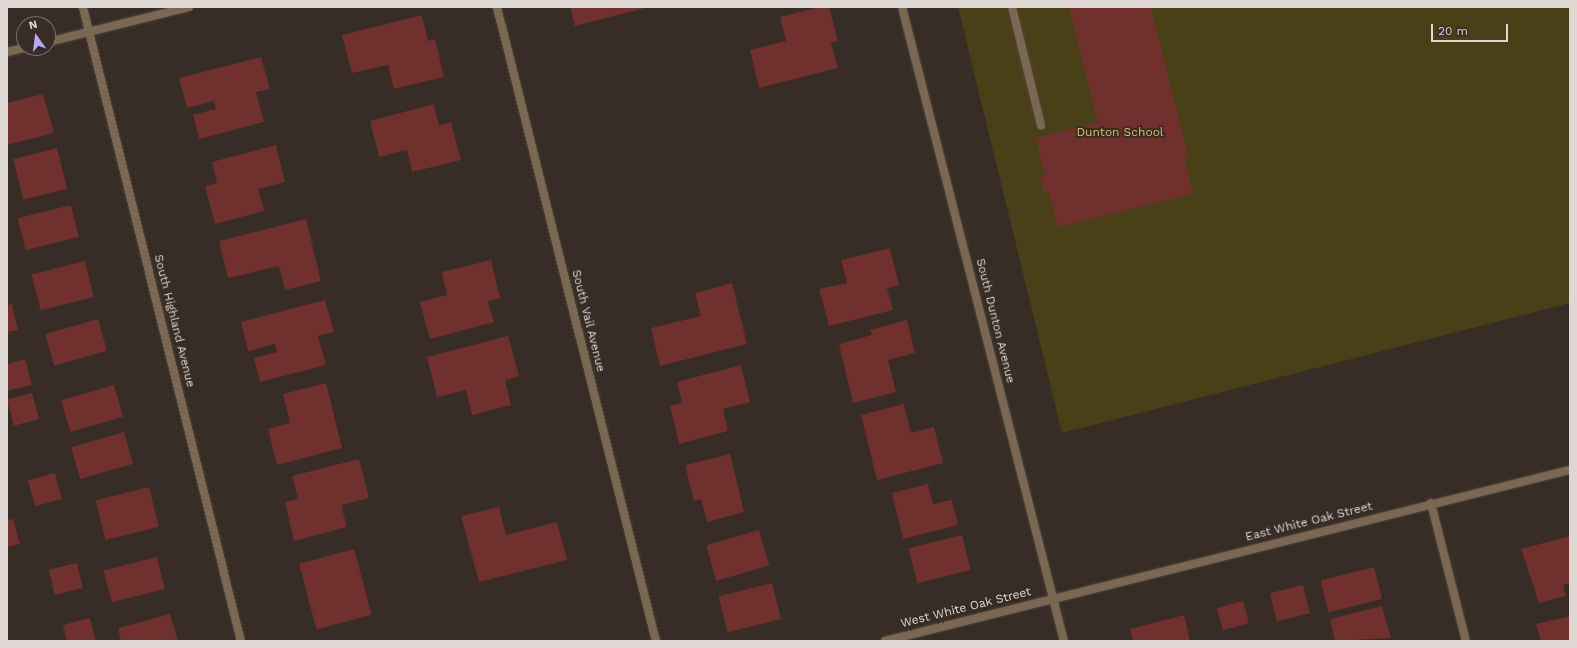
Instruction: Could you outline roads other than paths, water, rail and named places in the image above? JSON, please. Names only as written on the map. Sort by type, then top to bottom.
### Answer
[{"type":"street","name":"South Highland Avenue","points":[[82,7],[241,641]]},
{"type":"street","points":[[56,40],[189,7]]},
{"type":"street","name":"South Vail Avenue","points":[[497,7],[656,641]]},
{"type":"street","name":"South Dunton Avenue","points":[[902,7],[1064,641]]},
{"type":"street","points":[[1012,7],[1041,125]]},
{"type":"street","name":"East White Oak Street","points":[[1054,599],[1431,503],[1570,470]]},
{"type":"street","points":[[1431,503],[1466,641]]},
{"type":"street","name":"West White Oak Street","points":[[885,641],[1054,599]]},
{"type":"park label","name":"Dunton School","points":[[1120,133]]}]
